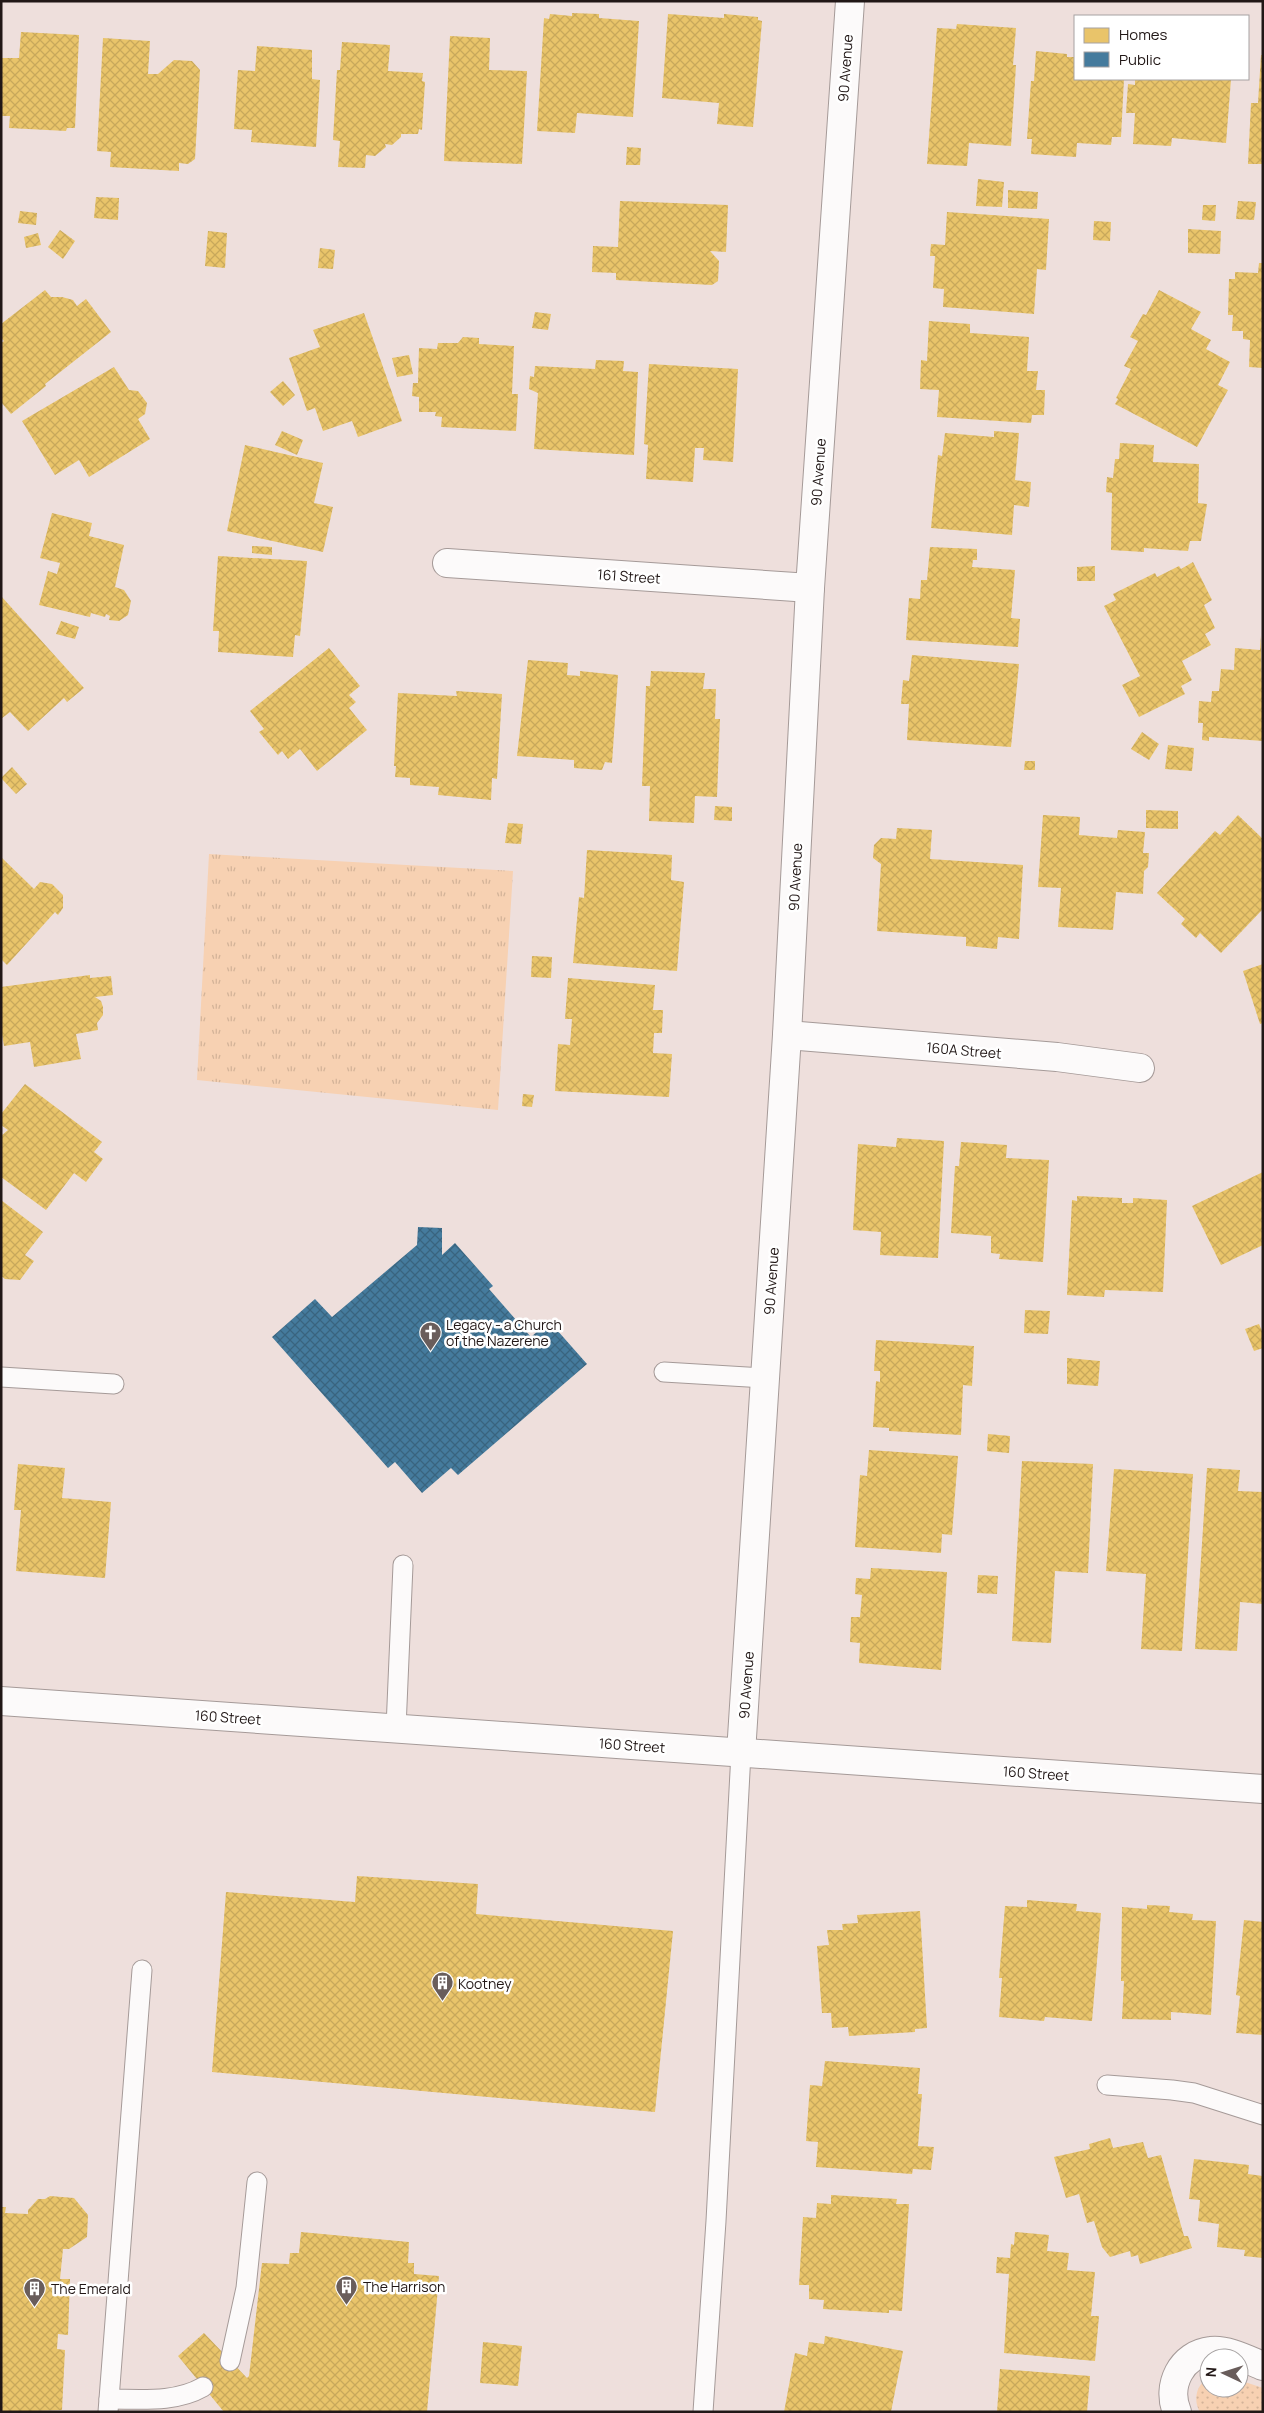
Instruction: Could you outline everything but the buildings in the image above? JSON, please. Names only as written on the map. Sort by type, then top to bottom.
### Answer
[{"type":"street","name":"90 Avenue","points":[[742,1752],[787,1035],[810,588],[850,1]]},
{"type":"street","name":"161 Street","points":[[447,563],[810,588]]},
{"type":"street","name":"160A Street","points":[[787,1035],[1057,1058],[1140,1068]]},
{"type":"street","name":"160 Street","points":[[1,1701],[1263,1789]]},
{"type":"street","points":[[1177,2412],[1172,2393],[1175,2378],[1182,2367],[1195,2356],[1211,2351],[1229,2354],[1263,2366]]},
{"type":"lane","points":[[664,1372],[765,1378]]},
{"type":"lane","points":[[1,1377],[114,1384]]},
{"type":"lane","points":[[396,1728],[403,1565]]},
{"type":"lane","points":[[703,2412],[716,2221],[742,1752]]},
{"type":"lane","points":[[142,1970],[108,2405],[188,2396],[203,2386]]},
{"type":"lane","points":[[1107,2086],[1194,2093],[1263,2114]]},
{"type":"lane","points":[[230,2361],[246,2288],[257,2182]]},
{"type":"green space","points":[[209,854],[513,871],[498,1110],[197,1080]]},
{"type":"green space","points":[[1249,2383],[1263,2388],[1263,2412],[1200,2412],[1196,2398],[1199,2388],[1199,2398],[1249,2398]]},
{"type":"place","name":"Legacy - a Church of the Nazerene","points":[[430,1351]]},
{"type":"place","name":"Kootney","points":[[442,2002]]},
{"type":"place","name":"The Harrison","points":[[347,2305]]},
{"type":"place","name":"The Emerald","points":[[35,2307]]}]
